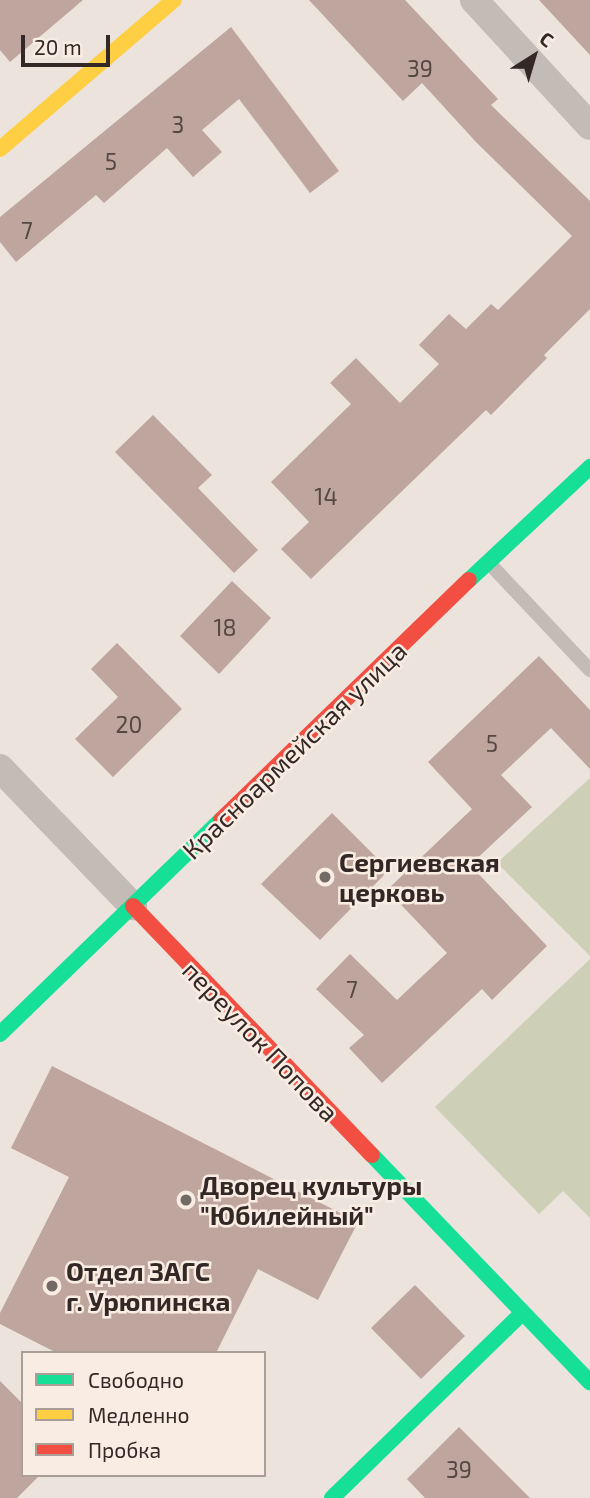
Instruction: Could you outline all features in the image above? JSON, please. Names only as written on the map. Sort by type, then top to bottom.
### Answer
[{"type":"main road","points":[[0,149],[174,0]]},
{"type":"main road","name":"Красноармейская улица","points":[[0,1034],[488,562],[590,467]]},
{"type":"main road","name":"переулок Попова","points":[[133,906],[590,1382]]},
{"type":"main road","points":[[332,1498],[522,1313]]},
{"type":"street","points":[[474,0],[590,125]]},
{"type":"street","name":"переулок Попова","points":[[0,768],[133,906]]},
{"type":"lane","points":[[488,562],[590,670]]},
{"type":"green space","points":[[590,778],[590,956],[497,863]]},
{"type":"green space","points":[[590,959],[590,1218],[563,1191],[539,1214],[435,1107]]},
{"type":"building","points":[[0,0],[83,0],[10,62],[0,50]]},
{"type":"building","points":[[309,0],[405,0],[498,99],[491,105],[590,201],[590,309],[544,355],[547,358],[491,415],[486,410],[311,579],[281,549],[309,522],[271,482],[351,404],[330,383],[356,358],[400,403],[439,364],[419,345],[449,314],[466,329],[491,304],[498,310],[572,236],[476,142],[422,83],[403,101]]},
{"type":"building","points":[[539,0],[590,0],[590,55]]},
{"type":"building","points":[[231,27],[339,171],[310,193],[239,99],[202,130],[222,152],[193,177],[167,148],[104,203],[96,195],[16,262],[0,242],[0,217]]},
{"type":"building","points":[[153,415],[212,475],[198,488],[258,550],[234,573],[115,452]]},
{"type":"building","points":[[232,581],[271,618],[219,674],[180,636]]},
{"type":"building","points":[[117,643],[182,709],[113,777],[75,739],[118,697],[91,669]]},
{"type":"building","points":[[539,656],[590,710],[590,769],[551,728],[501,775],[532,807],[470,865],[547,946],[492,1000],[482,989],[382,1083],[349,1048],[364,1035],[316,989],[350,954],[397,1000],[447,953],[387,890],[472,809],[428,762]]},
{"type":"building","name":"Сергиевская церковь","points":[[332,813],[389,870],[320,940],[261,884]]},
{"type":"building","name":"Дворец культуры \"Юбилейный\"","points":[[52,1066],[358,1222],[318,1300],[258,1269],[217,1351],[53,1351],[0,1324],[0,1313],[69,1177],[11,1148]]},
{"type":"building","points":[[415,1285],[465,1336],[421,1379],[371,1328]]},
{"type":"building","points":[[0,1381],[21,1402],[21,1477],[38,1477],[17,1498],[0,1498]]},
{"type":"building","points":[[459,1427],[530,1498],[425,1498],[407,1479]]},
{"type":"traffic: fast","points":[[469,580],[590,467]]},
{"type":"traffic: fast","points":[[0,1034],[221,820]]},
{"type":"traffic: fast","points":[[372,1155],[590,1382]]},
{"type":"traffic: fast","points":[[332,1498],[522,1313]]},
{"type":"traffic: slow","points":[[0,149],[174,0]]},
{"type":"traffic: jam","points":[[221,820],[469,580]]},
{"type":"traffic: jam","points":[[133,906],[372,1155]]},
{"type":"place","name":"Сергиевская церковь","points":[[325,877]]},
{"type":"place","name":"Дворец культуры \"Юбилейный\"","points":[[186,1200]]},
{"type":"place","name":"Отдел ЗАГС г. Урюпинска","points":[[52,1286]]}]
